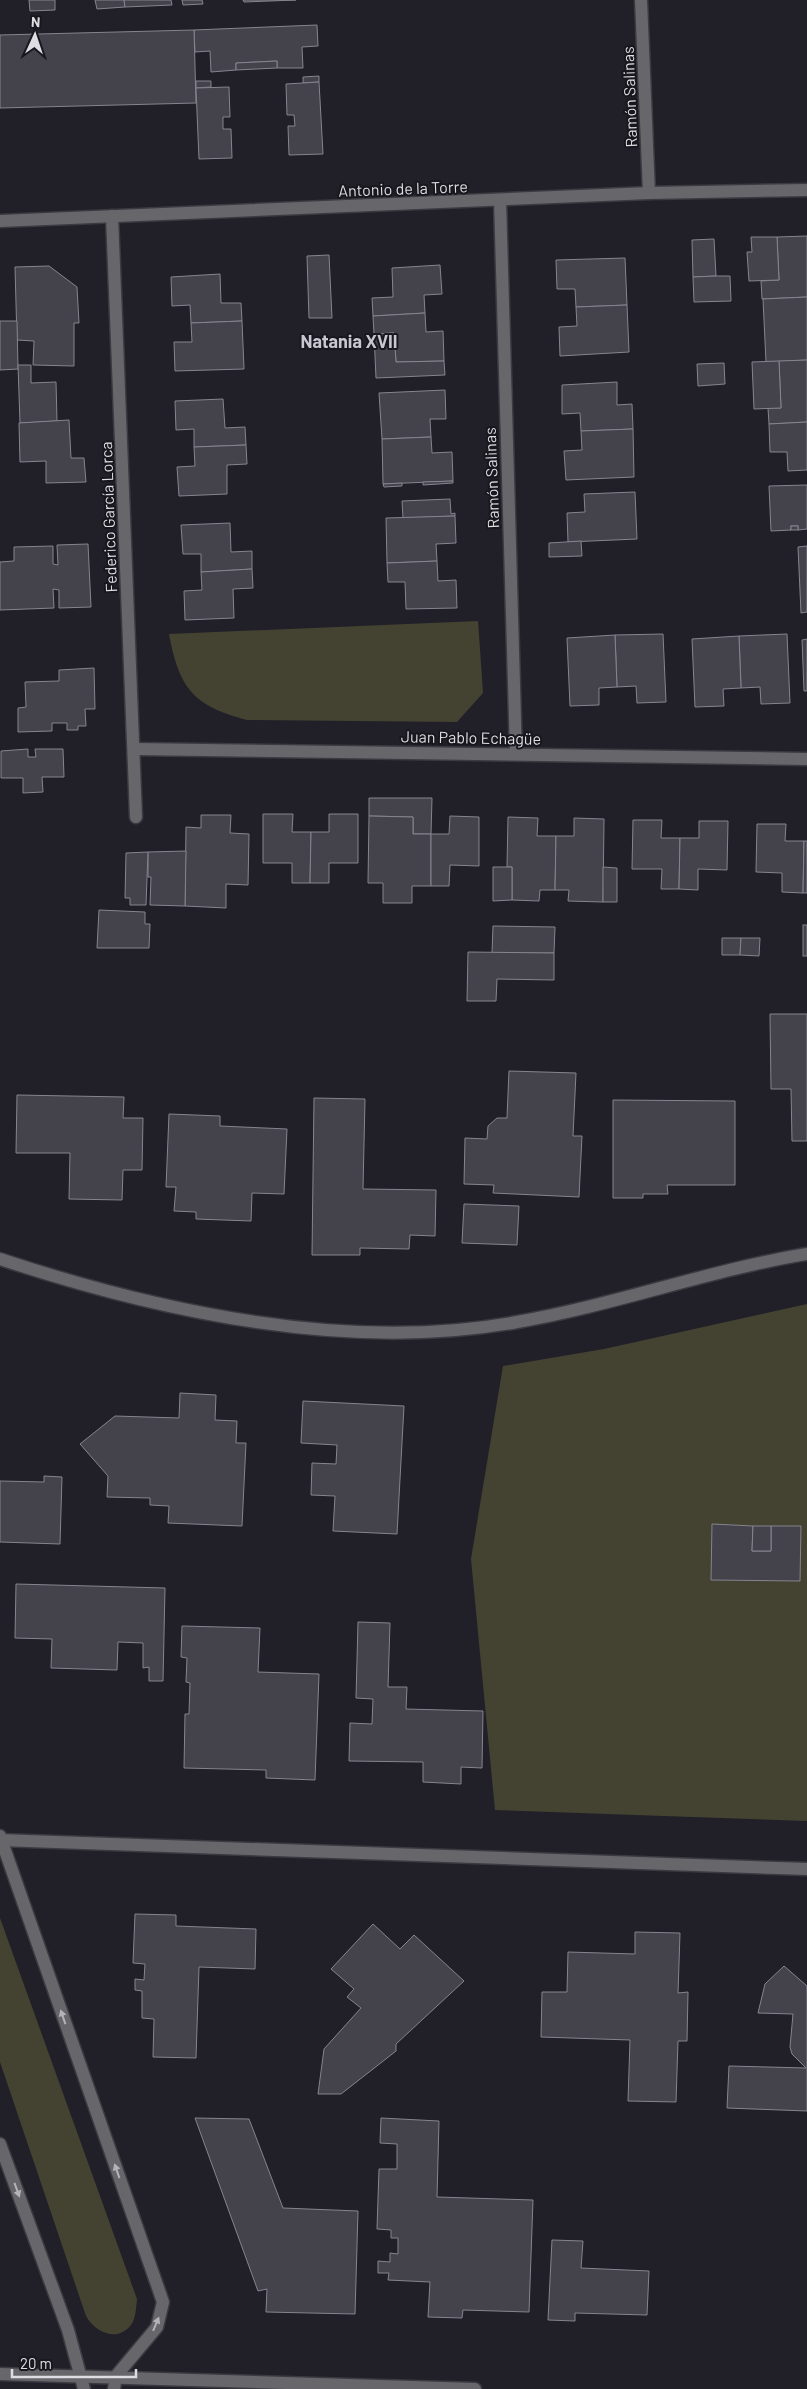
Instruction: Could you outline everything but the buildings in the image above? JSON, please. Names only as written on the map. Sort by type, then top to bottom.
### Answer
[{"type":"street","name":"Ramón Salinas","points":[[642,0],[649,194]]},
{"type":"street","name":"Antonio de la Torre","points":[[0,221],[649,194],[807,190]]},
{"type":"street","name":"Ramón Salinas","points":[[500,200],[516,754]]},
{"type":"street","name":"Federico García Lorca","points":[[112,216],[136,817]]},
{"type":"street","name":"Juan Pablo Echagüe","points":[[134,749],[807,759]]},
{"type":"street","points":[[0,1259],[63,1280],[169,1307],[231,1318],[384,1333],[439,1332],[514,1323],[590,1308],[807,1254]]},
{"type":"street","points":[[115,2383],[157,2327],[163,2302],[0,1838],[807,1870]]},
{"type":"street","points":[[0,2144],[68,2330],[84,2389]]},
{"type":"street","points":[[0,2374],[81,2376],[115,2383],[475,2389]]},
{"type":"shaded area","points":[[478,621],[483,693],[457,722],[247,720],[213,708],[201,701],[192,692],[178,668],[169,634]]},
{"type":"shaded area","points":[[807,1304],[807,1821],[495,1810],[471,1559],[503,1366],[604,1349]]},
{"type":"shaded area","points":[[0,1918],[137,2299],[133,2322],[119,2333],[113,2334],[101,2331],[86,2316],[0,2062]]},
{"type":"district","name":"Natania XVII","points":[[349,341]]}]
